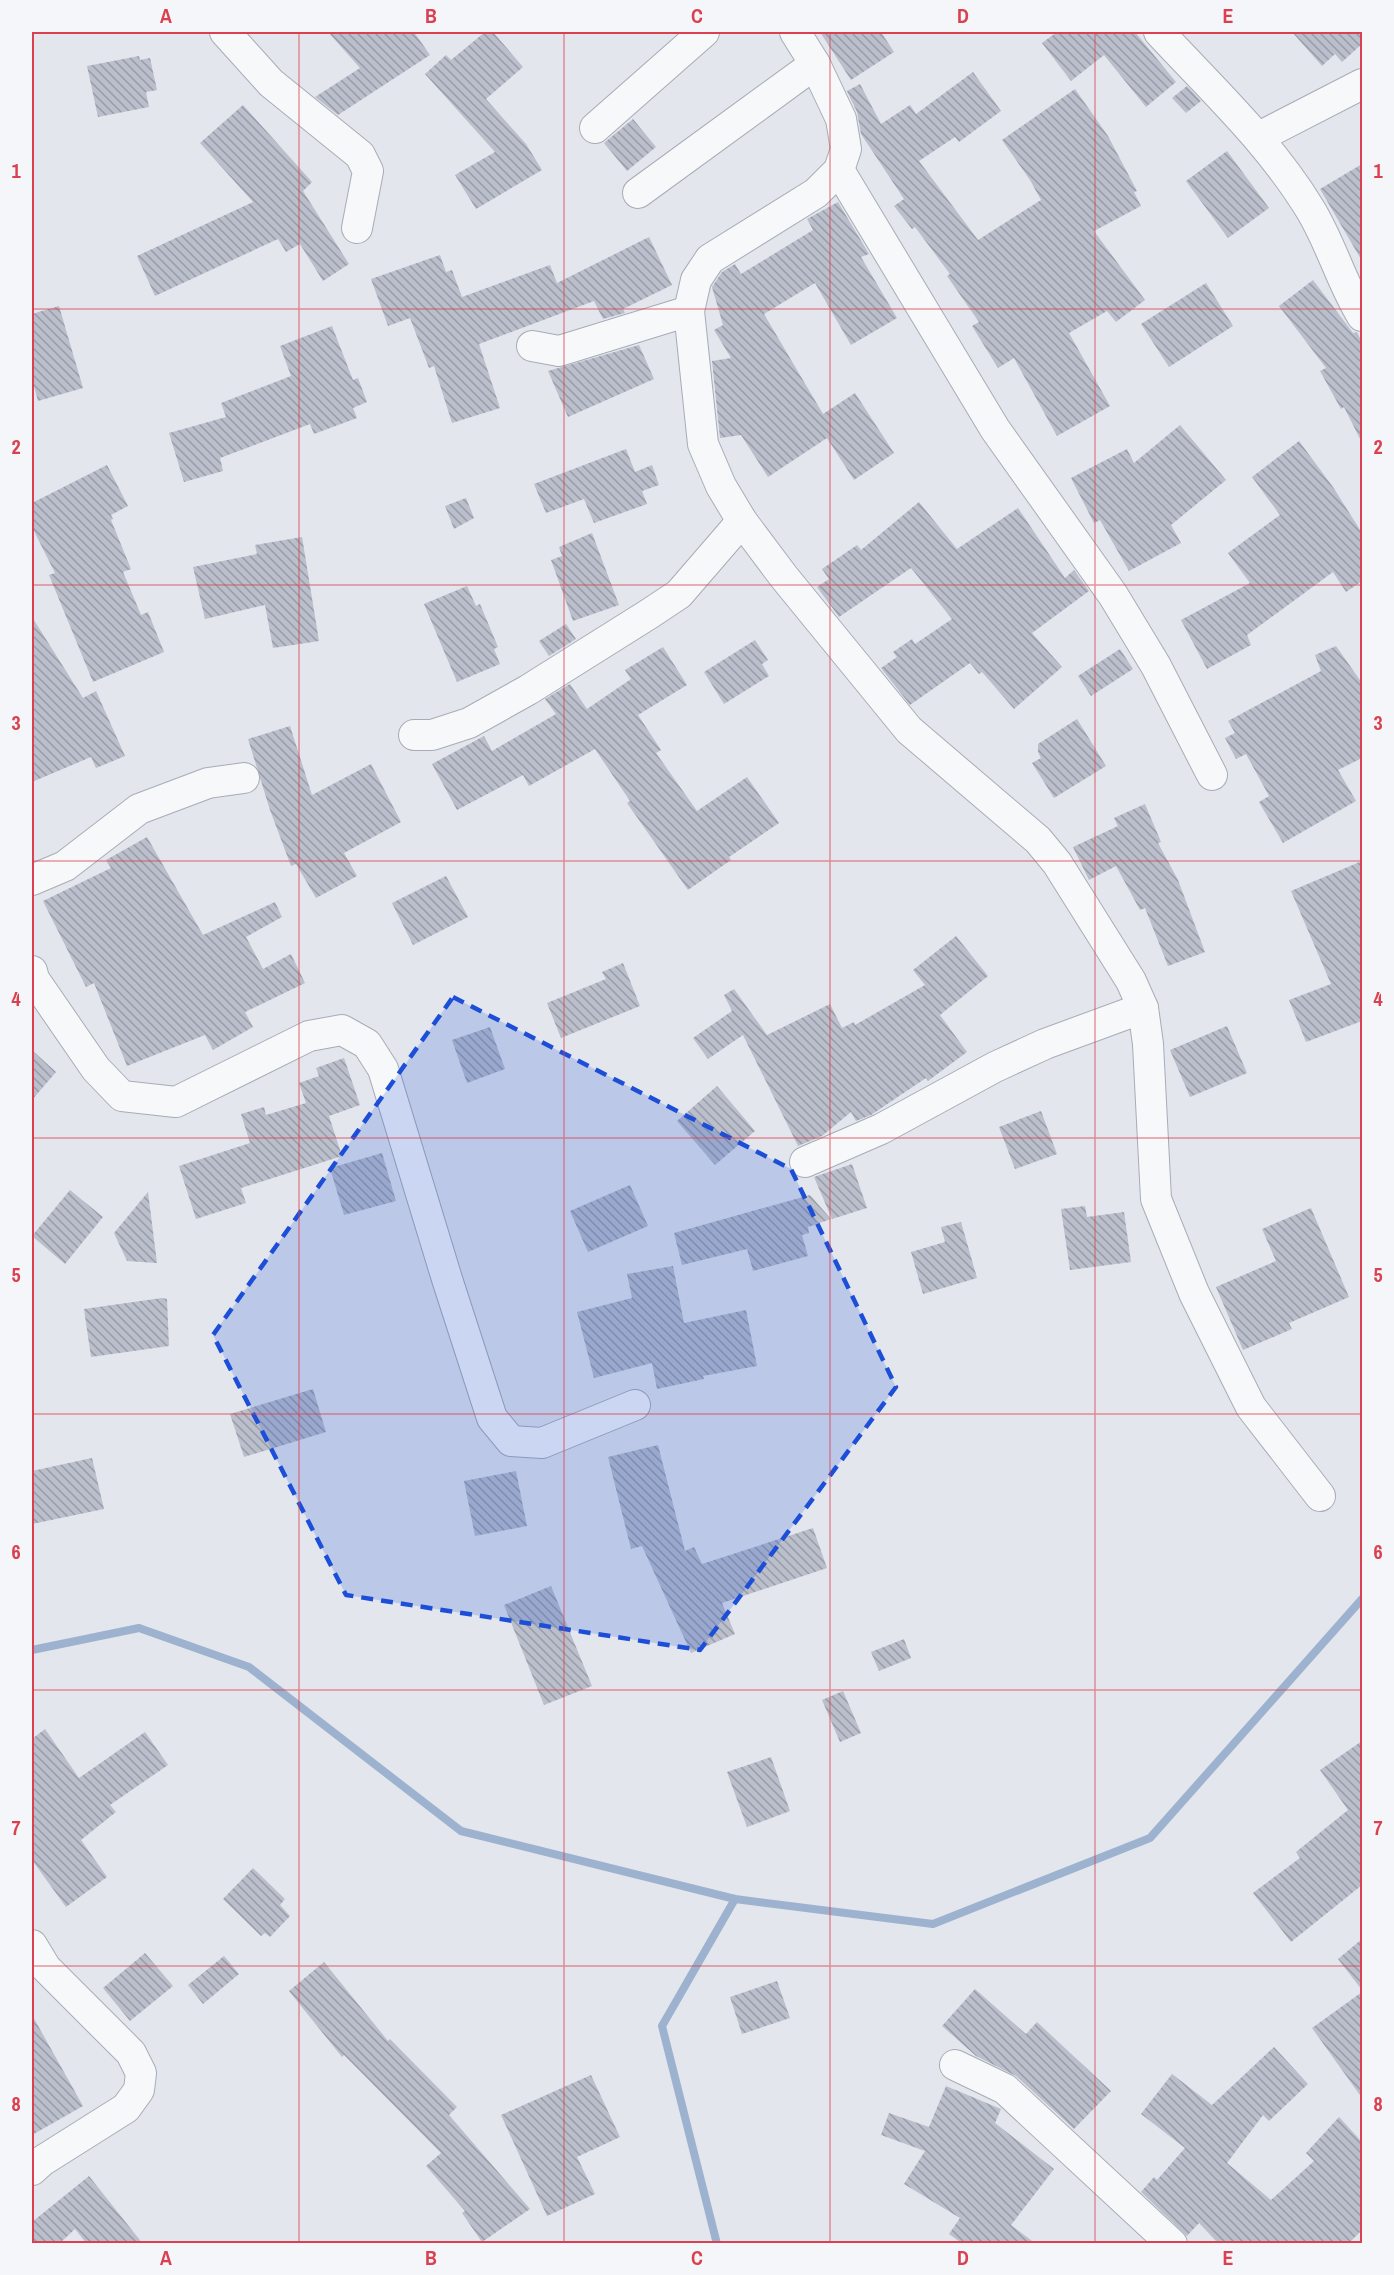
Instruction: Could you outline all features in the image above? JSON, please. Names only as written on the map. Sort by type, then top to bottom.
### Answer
[{"type":"street","points":[[226,32],[271,83],[360,155],[368,171],[357,228]]},
{"type":"street","points":[[595,128],[704,32]]},
{"type":"street","points":[[795,32],[815,64],[841,119],[846,148],[839,170],[816,193],[710,259],[696,279],[689,311],[703,444],[721,486],[742,521],[784,578],[909,730],[1038,840],[1056,863],[1125,971],[1143,1008],[1148,1044],[1156,1199],[1194,1293],[1251,1407],[1320,1496]]},
{"type":"street","points":[[1159,32],[1259,137],[1312,212],[1362,316]]},
{"type":"street","points":[[638,193],[815,64]]},
{"type":"street","points":[[1259,137],[1362,84]]},
{"type":"street","points":[[839,170],[994,429],[1113,595],[1156,666],[1212,775]]},
{"type":"street","points":[[532,346],[559,351],[689,311]]},
{"type":"street","points":[[414,735],[432,735],[469,723],[528,690],[650,614],[679,594],[742,521]]},
{"type":"street","points":[[32,880],[66,866],[139,809],[208,783],[244,778]]},
{"type":"street","points":[[32,977],[96,1069],[122,1096],[176,1102],[309,1036],[342,1030],[367,1044],[383,1069],[492,1418],[511,1441],[542,1443],[635,1406]]},
{"type":"street","points":[[805,1162],[881,1129],[1005,1062],[1045,1044],[1143,1008]]},
{"type":"street","points":[[32,1945],[46,1968],[131,2053],[141,2073],[139,2090],[126,2108],[32,2170]]},
{"type":"street","points":[[955,2065],[1005,2089],[1172,2244]]},
{"type":"highlighted area","points":[[453,997],[791,1169],[896,1387],[700,1650],[346,1595],[213,1335]]},
{"type":"building","points":[[328,32],[414,32],[430,55],[338,115],[315,97],[360,68]]},
{"type":"building","points":[[485,32],[493,32],[523,67],[486,99],[526,144],[542,170],[476,209],[455,175],[495,152],[425,74],[446,55],[451,60]]},
{"type":"building","points":[[820,32],[881,32],[894,52],[851,80]]},
{"type":"building","points":[[1057,32],[1135,32],[1176,82],[1146,107],[1104,55],[1071,81],[1042,43]]},
{"type":"building","points":[[1292,32],[1362,32],[1362,44],[1342,62],[1335,54],[1322,66]]},
{"type":"building","points":[[139,56],[140,60],[150,58],[157,90],[146,92],[149,107],[98,117],[87,66]]},
{"type":"building","points":[[973,72],[1001,111],[959,142],[955,137],[919,161],[978,240],[1041,200],[1002,140],[1075,89],[1108,136],[1137,191],[1134,192],[1141,206],[1094,231],[1145,300],[1116,322],[1107,311],[1069,333],[1110,406],[1057,436],[1014,358],[998,368],[972,326],[979,322],[947,276],[950,274],[915,227],[912,229],[894,206],[904,199],[861,134],[857,112],[847,91],[860,84],[881,124],[910,105],[916,114]]},
{"type":"building","points":[[1187,86],[1201,101],[1186,113],[1172,98]]},
{"type":"building","points":[[243,105],[312,182],[303,191],[349,264],[323,281],[300,244],[286,252],[278,239],[155,296],[137,256],[253,202],[200,143]]},
{"type":"building","points":[[633,119],[656,147],[627,171],[604,143]]},
{"type":"building","points":[[1227,151],[1269,208],[1228,238],[1186,181]]},
{"type":"building","points":[[1362,164],[1362,261],[1320,189]]},
{"type":"building","points":[[838,202],[869,254],[861,257],[897,318],[851,345],[815,283],[764,314],[823,414],[855,393],[894,453],[854,480],[827,438],[768,477],[741,435],[720,438],[712,361],[731,358],[714,330],[723,325],[712,287],[722,272],[735,264],[741,274],[813,230],[807,219]]},
{"type":"building","points":[[649,237],[672,285],[623,309],[625,313],[603,319],[594,301],[479,344],[500,408],[452,423],[434,366],[429,368],[410,318],[388,326],[371,279],[440,255],[446,272],[452,270],[462,297],[550,265],[557,283]]},
{"type":"building","points":[[1313,280],[1353,333],[1357,332],[1362,342],[1362,443],[1344,407],[1341,409],[1320,371],[1326,368],[1279,306]]},
{"type":"building","points":[[1206,283],[1233,326],[1169,367],[1141,324]]},
{"type":"building","points":[[59,306],[83,388],[38,401],[32,379],[32,314]]},
{"type":"building","points":[[332,326],[353,380],[358,378],[367,402],[353,408],[357,418],[314,434],[310,424],[220,458],[223,471],[184,482],[169,433],[226,417],[221,403],[291,376],[280,346]]},
{"type":"building","points":[[639,345],[654,379],[568,417],[548,371]]},
{"type":"building","points":[[1180,425],[1226,480],[1171,525],[1181,543],[1129,571],[1100,520],[1094,523],[1071,478],[1127,449],[1134,463]]},
{"type":"building","points":[[1299,441],[1333,487],[1362,533],[1362,581],[1346,592],[1333,572],[1247,635],[1251,645],[1207,669],[1181,620],[1250,583],[1228,553],[1280,515],[1252,477]]},
{"type":"building","points":[[626,449],[635,472],[652,465],[659,485],[642,491],[647,504],[594,523],[584,499],[546,513],[534,484]]},
{"type":"building","points":[[107,465],[128,506],[111,515],[131,569],[123,572],[141,615],[148,612],[164,652],[93,682],[49,575],[55,573],[32,527],[32,503]]},
{"type":"building","points":[[466,498],[474,518],[454,529],[445,506]]},
{"type":"building","points":[[919,502],[957,549],[1018,508],[1065,578],[1074,570],[1089,591],[1032,633],[1062,667],[1014,709],[982,672],[979,674],[970,663],[910,705],[881,668],[897,657],[893,652],[912,639],[915,644],[952,619],[911,568],[839,617],[817,587],[829,579],[822,569],[857,545],[861,550]]},
{"type":"building","points":[[592,533],[619,605],[573,621],[551,560],[562,556],[559,547]]},
{"type":"building","points":[[302,537],[319,641],[273,648],[265,605],[205,619],[193,567],[257,554],[255,545]]},
{"type":"building","points":[[467,586],[476,606],[480,604],[498,647],[494,649],[500,664],[457,682],[424,604]]},
{"type":"building","points":[[32,617],[83,698],[96,691],[125,756],[96,768],[91,757],[32,782]]},
{"type":"building","points":[[566,624],[576,639],[549,656],[539,641]]},
{"type":"building","points":[[755,640],[768,660],[762,664],[769,676],[724,704],[704,672]]},
{"type":"building","points":[[1336,646],[1362,683],[1362,758],[1338,770],[1356,801],[1283,843],[1259,802],[1269,796],[1246,754],[1236,759],[1225,738],[1235,733],[1228,721],[1321,671],[1315,655]]},
{"type":"building","points":[[663,647],[687,685],[638,715],[661,750],[656,753],[697,811],[747,777],[779,823],[729,857],[731,860],[688,890],[627,803],[630,801],[595,749],[529,786],[523,775],[457,810],[432,764],[484,736],[492,751],[556,714],[545,699],[570,684],[587,709],[631,679],[625,670]]},
{"type":"building","points":[[1120,649],[1133,669],[1091,696],[1078,676]]},
{"type":"building","points":[[1077,719],[1106,766],[1054,798],[1032,763],[1041,758],[1038,744]]},
{"type":"building","points":[[290,726],[312,795],[371,764],[401,822],[344,853],[357,876],[316,898],[296,864],[291,866],[270,810],[248,739]]},
{"type":"building","points":[[1145,804],[1161,842],[1158,843],[1178,880],[1205,952],[1168,966],[1145,908],[1140,910],[1116,866],[1089,880],[1073,847],[1118,826],[1114,818]]},
{"type":"building","points":[[147,837],[203,935],[275,902],[282,917],[246,937],[263,969],[291,954],[305,983],[245,1012],[253,1027],[213,1050],[205,1035],[127,1066],[94,983],[86,987],[43,901],[111,868],[106,860]]},
{"type":"building","points":[[1362,861],[1362,1021],[1306,1042],[1289,1000],[1331,984],[1291,891]]},
{"type":"building","points":[[446,876],[468,917],[413,945],[392,903]]},
{"type":"building","points":[[956,936],[988,976],[940,1015],[967,1052],[928,1081],[926,1078],[871,1115],[856,1121],[851,1112],[822,1136],[798,1146],[743,1035],[708,1059],[693,1038],[732,1011],[724,995],[734,989],[767,1035],[830,1004],[842,1028],[854,1022],[855,1025],[925,985],[913,970]]},
{"type":"building","points":[[623,963],[640,1006],[561,1038],[547,1003],[606,979],[602,972]]},
{"type":"building","points":[[1227,1026],[1247,1073],[1190,1097],[1170,1050]]},
{"type":"building","points":[[490,1027],[505,1069],[467,1083],[452,1040]]},
{"type":"building","points":[[32,1050],[56,1072],[32,1100]]},
{"type":"building","points":[[344,1058],[360,1105],[329,1116],[342,1156],[241,1188],[246,1203],[196,1219],[179,1166],[250,1143],[241,1114],[264,1107],[266,1115],[306,1103],[299,1083],[319,1076],[316,1068]]},
{"type":"building","points":[[717,1086],[755,1131],[715,1165],[677,1121]]},
{"type":"building","points":[[1041,1111],[1057,1154],[1015,1169],[999,1127]]},
{"type":"building","points":[[382,1153],[396,1201],[344,1215],[330,1168]]},
{"type":"building","points":[[852,1164],[867,1208],[832,1219],[814,1177]]},
{"type":"building","points":[[630,1185],[648,1226],[588,1252],[570,1211]]},
{"type":"building","points":[[70,1190],[103,1217],[65,1264],[32,1236]]},
{"type":"building","points":[[148,1192],[157,1263],[127,1261],[114,1233]]},
{"type":"building","points":[[810,1195],[831,1219],[808,1227],[809,1233],[802,1235],[808,1256],[753,1271],[747,1249],[682,1265],[674,1233]]},
{"type":"building","points":[[1085,1206],[1087,1217],[1124,1212],[1131,1262],[1070,1270],[1061,1209]]},
{"type":"building","points":[[1311,1208],[1349,1297],[1289,1323],[1292,1329],[1243,1350],[1216,1287],[1276,1261],[1262,1229]]},
{"type":"building","points":[[961,1222],[977,1278],[923,1294],[911,1252],[945,1242],[941,1227]]},
{"type":"building","points":[[673,1266],[684,1323],[746,1310],[757,1366],[703,1376],[704,1379],[657,1389],[652,1363],[594,1378],[577,1312],[632,1298],[627,1274]]},
{"type":"building","points":[[167,1299],[169,1346],[91,1357],[84,1309]]},
{"type":"building","points":[[313,1389],[326,1432],[244,1457],[230,1414]]},
{"type":"building","points":[[658,1445],[685,1551],[694,1547],[702,1564],[813,1528],[827,1568],[722,1603],[735,1634],[691,1653],[642,1546],[631,1549],[608,1457]]},
{"type":"building","points":[[92,1458],[104,1509],[32,1524],[32,1471]]},
{"type":"building","points":[[516,1471],[527,1526],[475,1536],[464,1481]]},
{"type":"building","points":[[551,1586],[592,1686],[544,1705],[504,1605]]},
{"type":"building","points":[[904,1639],[911,1658],[879,1671],[871,1652]]},
{"type":"building","points":[[843,1691],[861,1733],[840,1742],[822,1700]]},
{"type":"building","points":[[45,1729],[79,1778],[145,1732],[168,1765],[110,1805],[116,1812],[81,1840],[107,1877],[66,1907],[32,1860],[32,1739]]},
{"type":"building","points":[[1362,1741],[1362,1885],[1291,1942],[1253,1893],[1300,1858],[1296,1852],[1348,1810],[1320,1770]]},
{"type":"building","points":[[771,1757],[790,1811],[747,1827],[727,1772]]},
{"type":"building","points":[[253,1868],[285,1899],[280,1905],[290,1916],[270,1937],[265,1933],[261,1936],[223,1899]]},
{"type":"building","points":[[1362,1939],[1362,1990],[1338,1959]]},
{"type":"building","points":[[145,1953],[173,1986],[130,2021],[103,1988]]},
{"type":"building","points":[[224,1956],[239,1974],[203,2004],[188,1985]]},
{"type":"building","points":[[324,1962],[388,2041],[390,2039],[457,2107],[449,2115],[530,2209],[482,2242],[462,2213],[465,2211],[426,2166],[441,2153],[344,2055],[342,2057],[289,1991]]},
{"type":"building","points":[[777,1981],[790,2018],[742,2034],[730,1997]]},
{"type":"building","points":[[975,1989],[1026,2034],[1037,2022],[1111,2091],[1074,2129],[1016,2076],[976,2056],[942,2026]]},
{"type":"building","points":[[1362,1992],[1362,2098],[1312,2028]]},
{"type":"building","points":[[32,2015],[83,2106],[32,2135]]},
{"type":"building","points":[[1274,2047],[1308,2084],[1269,2121],[1263,2115],[1227,2163],[1271,2200],[1314,2161],[1306,2153],[1339,2117],[1362,2142],[1362,2230],[1348,2244],[1219,2244],[1199,2223],[1187,2236],[1141,2192],[1154,2177],[1157,2180],[1185,2148],[1141,2114],[1172,2074],[1212,2105]]},
{"type":"building","points":[[591,2075],[620,2137],[577,2157],[595,2194],[547,2216],[501,2115]]},
{"type":"building","points":[[946,2086],[1001,2109],[995,2123],[1054,2169],[1011,2225],[1036,2244],[963,2244],[949,2234],[960,2218],[904,2184],[925,2151],[881,2135],[889,2113],[929,2127]]},
{"type":"building","points":[[89,2176],[143,2244],[87,2244],[75,2229],[59,2244],[32,2244],[32,2222]]},
{"type":"waterway","points":[[32,1650],[139,1628],[249,1667],[461,1831],[735,1899],[933,1924],[1150,1838],[1362,1599]]},
{"type":"waterway","points":[[717,2244],[662,2026],[735,1899]]}]
